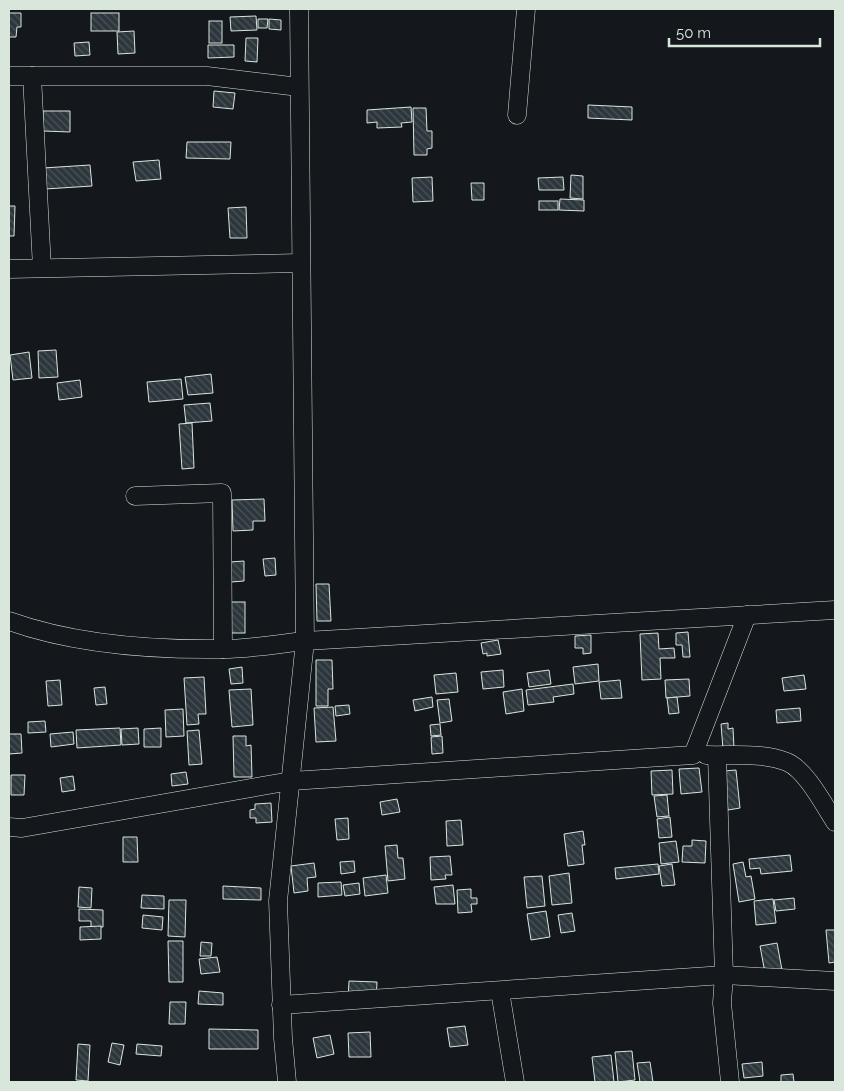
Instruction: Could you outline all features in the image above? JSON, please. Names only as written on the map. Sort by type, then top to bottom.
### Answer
[{"type":"street","points":[[287,1082],[281,1006],[278,902],[305,641],[299,9]]},
{"type":"street","points":[[517,114],[526,9]]},
{"type":"street","points":[[9,76],[207,76],[299,87]]},
{"type":"street","points":[[32,76],[42,268]]},
{"type":"street","points":[[9,269],[300,264]]},
{"type":"street","points":[[135,496],[222,493],[223,649]]},
{"type":"street","points":[[9,621],[65,638],[163,648],[223,649],[305,641],[835,610]]},
{"type":"street","points":[[693,755],[747,615]]},
{"type":"street","points":[[9,827],[22,828],[291,781],[693,755],[756,757],[788,762],[807,779],[835,822]]},
{"type":"street","points":[[717,756],[724,975],[722,1003],[730,1082]]},
{"type":"street","points":[[281,1006],[724,975],[835,981]]},
{"type":"street","points":[[500,991],[514,1082]]},
{"type":"building","points":[[9,13],[21,13],[21,27],[17,27],[16,37],[9,37]]},
{"type":"building","points":[[91,13],[119,13],[119,31],[91,31]]},
{"type":"building","points":[[256,16],[257,30],[231,31],[230,17]]},
{"type":"building","points":[[258,19],[268,19],[267,28],[258,28]]},
{"type":"building","points":[[269,19],[281,20],[281,30],[269,29]]},
{"type":"building","points":[[209,21],[222,21],[222,43],[209,43]]},
{"type":"building","points":[[134,31],[135,53],[118,54],[117,32]]},
{"type":"building","points":[[246,38],[258,38],[257,62],[245,61]]},
{"type":"building","points":[[89,42],[90,55],[75,56],[74,43]]},
{"type":"building","points":[[208,45],[234,45],[234,57],[208,58]]},
{"type":"building","points":[[214,91],[235,93],[233,109],[213,107]]},
{"type":"building","points":[[588,105],[632,107],[632,120],[588,118]]},
{"type":"building","points":[[411,107],[412,122],[401,123],[402,127],[377,128],[377,122],[367,123],[367,110]]},
{"type":"building","points":[[413,108],[426,108],[427,131],[432,131],[432,148],[427,149],[427,155],[414,155]]},
{"type":"building","points":[[43,111],[70,111],[70,132],[43,131]]},
{"type":"building","points":[[187,142],[231,142],[230,159],[186,158]]},
{"type":"building","points":[[159,160],[161,179],[136,181],[133,162]]},
{"type":"building","points":[[90,165],[92,186],[45,189],[43,168]]},
{"type":"building","points":[[571,175],[583,176],[583,199],[570,198]]},
{"type":"building","points":[[432,177],[433,201],[413,202],[412,178]]},
{"type":"building","points":[[563,177],[564,190],[539,190],[538,178]]},
{"type":"building","points":[[471,183],[484,183],[484,200],[472,200]]},
{"type":"building","points":[[560,199],[584,200],[584,211],[559,210]]},
{"type":"building","points":[[539,201],[558,201],[558,210],[539,210]]},
{"type":"building","points":[[9,206],[15,206],[14,236],[9,236]]},
{"type":"building","points":[[246,207],[247,238],[230,238],[228,208]]},
{"type":"building","points":[[56,350],[58,377],[39,378],[38,351]]},
{"type":"building","points":[[29,352],[32,378],[13,380],[10,355]]},
{"type":"building","points":[[211,374],[213,393],[188,395],[185,377]]},
{"type":"building","points":[[181,379],[183,399],[149,402],[147,382]]},
{"type":"building","points":[[80,380],[82,397],[59,400],[57,383]]},
{"type":"building","points":[[210,403],[212,421],[186,423],[184,405]]},
{"type":"building","points":[[192,423],[194,468],[182,469],[179,424]]},
{"type":"building","points":[[264,499],[265,521],[253,521],[253,530],[233,531],[232,500]]},
{"type":"building","points":[[275,558],[276,575],[265,576],[263,559]]},
{"type":"building","points":[[244,561],[244,581],[231,582],[230,562]]},
{"type":"building","points":[[316,584],[329,584],[331,621],[317,621]]},
{"type":"building","points":[[230,602],[245,602],[245,633],[230,633]]},
{"type":"building","points":[[688,632],[690,657],[683,657],[682,645],[676,645],[676,633]]},
{"type":"building","points":[[658,633],[659,649],[674,648],[675,658],[660,658],[661,679],[642,680],[640,634]]},
{"type":"building","points":[[591,635],[591,653],[583,654],[583,648],[575,648],[575,636]]},
{"type":"building","points":[[498,640],[501,654],[487,656],[487,653],[483,654],[481,643]]},
{"type":"building","points":[[316,660],[332,660],[333,689],[328,689],[328,706],[316,706]]},
{"type":"building","points":[[598,664],[599,681],[575,684],[573,667]]},
{"type":"building","points":[[242,667],[243,683],[231,684],[229,669]]},
{"type":"building","points":[[503,670],[504,687],[483,689],[481,672]]},
{"type":"building","points":[[549,670],[551,684],[529,687],[527,673]]},
{"type":"building","points":[[456,673],[458,692],[436,694],[434,675]]},
{"type":"building","points":[[804,675],[806,689],[784,691],[782,678]]},
{"type":"building","points":[[204,677],[206,714],[198,714],[199,724],[187,725],[184,678]]},
{"type":"building","points":[[689,679],[690,696],[666,698],[665,680]]},
{"type":"building","points":[[60,680],[62,705],[48,706],[46,681]]},
{"type":"building","points":[[620,680],[622,698],[601,699],[599,682]]},
{"type":"building","points":[[573,684],[574,694],[553,697],[554,702],[528,705],[526,690]]},
{"type":"building","points":[[105,687],[107,704],[96,705],[94,688]]},
{"type":"building","points":[[251,689],[253,725],[232,727],[229,690]]},
{"type":"building","points":[[522,689],[524,711],[506,714],[503,692]]},
{"type":"building","points":[[432,697],[433,707],[415,711],[413,700]]},
{"type":"building","points":[[677,697],[679,713],[669,714],[667,698]]},
{"type":"building","points":[[449,699],[452,721],[440,723],[437,700]]},
{"type":"building","points":[[349,705],[350,714],[336,716],[335,706]]},
{"type":"building","points":[[333,707],[336,741],[316,742],[314,708]]},
{"type":"building","points":[[800,708],[801,721],[777,723],[776,710]]},
{"type":"building","points":[[183,709],[184,736],[166,737],[165,710]]},
{"type":"building","points":[[45,721],[46,732],[28,733],[28,722]]},
{"type":"building","points":[[728,723],[728,729],[733,728],[734,748],[723,749],[721,724]]},
{"type":"building","points":[[440,724],[441,735],[431,736],[430,725]]},
{"type":"building","points":[[120,728],[121,745],[77,748],[76,730]]},
{"type":"building","points":[[138,728],[139,744],[122,745],[121,729]]},
{"type":"building","points":[[161,728],[161,747],[144,747],[144,729]]},
{"type":"building","points":[[199,730],[202,764],[189,765],[187,731]]},
{"type":"building","points":[[73,732],[74,744],[51,747],[50,734]]},
{"type":"building","points":[[9,734],[21,734],[22,753],[9,754]]},
{"type":"building","points":[[233,736],[246,736],[246,746],[251,745],[252,777],[234,777]]},
{"type":"building","points":[[442,736],[443,753],[432,754],[431,737]]},
{"type":"building","points":[[699,768],[702,792],[681,794],[679,769]]},
{"type":"building","points":[[672,770],[673,794],[652,795],[651,771]]},
{"type":"building","points":[[736,770],[740,808],[728,810],[724,771]]},
{"type":"building","points":[[186,772],[188,784],[172,786],[171,774]]},
{"type":"building","points":[[11,775],[25,775],[24,795],[11,795]]},
{"type":"building","points":[[73,776],[75,790],[62,792],[60,778]]},
{"type":"building","points":[[667,795],[669,816],[657,817],[654,796]]},
{"type":"building","points":[[397,799],[400,812],[382,815],[380,802]]},
{"type":"building","points":[[271,803],[272,822],[256,823],[256,818],[250,818],[250,810],[255,809],[255,804]]},
{"type":"building","points":[[670,817],[672,837],[659,838],[657,819]]},
{"type":"building","points":[[348,818],[349,839],[337,840],[335,819]]},
{"type":"building","points":[[461,820],[463,845],[447,846],[446,821]]},
{"type":"building","points":[[583,831],[585,845],[582,845],[584,864],[568,866],[564,834]]},
{"type":"building","points":[[123,837],[137,837],[138,862],[123,862]]},
{"type":"building","points":[[692,840],[706,841],[705,863],[682,862],[683,846],[692,846]]},
{"type":"building","points":[[676,841],[679,862],[661,864],[659,843]]},
{"type":"building","points":[[397,845],[398,858],[403,858],[405,879],[388,881],[385,846]]},
{"type":"building","points":[[790,855],[792,871],[761,874],[760,868],[750,869],[749,859]]},
{"type":"building","points":[[450,856],[452,875],[445,875],[446,879],[431,880],[430,857]]},
{"type":"building","points":[[354,861],[355,872],[341,874],[340,862]]},
{"type":"building","points":[[743,862],[746,877],[751,876],[755,899],[739,902],[733,864]]},
{"type":"building","points":[[314,863],[316,877],[307,878],[308,891],[294,893],[291,866]]},
{"type":"building","points":[[658,864],[659,874],[616,879],[615,868]]},
{"type":"building","points":[[672,864],[675,885],[662,886],[659,866]]},
{"type":"building","points":[[569,873],[572,903],[552,905],[549,876]]},
{"type":"building","points":[[386,875],[388,893],[365,896],[363,878]]},
{"type":"building","points":[[542,876],[545,906],[527,908],[524,877]]},
{"type":"building","points":[[341,882],[342,895],[318,897],[318,883]]},
{"type":"building","points":[[359,883],[360,894],[345,896],[343,885]]},
{"type":"building","points":[[453,885],[455,904],[436,904],[434,887]]},
{"type":"building","points":[[223,886],[261,888],[261,900],[223,899]]},
{"type":"building","points":[[79,887],[92,888],[91,908],[78,907]]},
{"type":"building","points":[[471,889],[471,898],[477,898],[477,904],[471,904],[472,912],[458,913],[457,890]]},
{"type":"building","points":[[142,895],[164,896],[164,909],[141,908]]},
{"type":"building","points":[[794,898],[795,909],[776,911],[774,900]]},
{"type":"building","points":[[773,899],[776,923],[756,925],[754,901]]},
{"type":"building","points":[[169,900],[186,900],[185,937],[168,936]]},
{"type":"building","points":[[79,909],[103,910],[103,927],[91,927],[91,921],[79,921]]},
{"type":"building","points":[[546,911],[550,937],[531,940],[527,914]]},
{"type":"building","points":[[572,913],[575,931],[561,933],[558,915]]},
{"type":"building","points":[[143,915],[163,917],[162,930],[142,928]]},
{"type":"building","points":[[101,926],[101,939],[80,940],[80,927]]},
{"type":"building","points":[[826,930],[835,930],[835,962],[829,963]]},
{"type":"building","points":[[168,941],[183,941],[183,982],[169,982]]},
{"type":"building","points":[[201,942],[212,943],[211,956],[200,956]]},
{"type":"building","points":[[777,943],[782,970],[765,973],[760,946]]},
{"type":"building","points":[[217,957],[220,972],[201,974],[199,959]]},
{"type":"building","points":[[349,981],[377,982],[376,1001],[348,1000]]},
{"type":"building","points":[[199,991],[223,993],[223,1005],[198,1004]]},
{"type":"building","points":[[170,1002],[186,1002],[185,1024],[169,1024]]},
{"type":"building","points":[[465,1026],[468,1045],[450,1047],[447,1028]]},
{"type":"building","points":[[209,1029],[258,1030],[258,1049],[209,1049]]},
{"type":"building","points":[[370,1032],[371,1057],[349,1057],[348,1033]]},
{"type":"building","points":[[330,1035],[334,1054],[317,1058],[313,1038]]},
{"type":"building","points":[[112,1043],[124,1045],[120,1065],[108,1062]]},
{"type":"building","points":[[78,1044],[90,1045],[88,1081],[76,1080]]},
{"type":"building","points":[[137,1044],[162,1046],[161,1056],[136,1054]]},
{"type":"building","points":[[632,1051],[635,1080],[618,1082],[615,1052]]},
{"type":"building","points":[[611,1055],[614,1082],[595,1082],[592,1057]]},
{"type":"building","points":[[650,1062],[653,1082],[640,1082],[637,1063]]},
{"type":"building","points":[[762,1062],[763,1076],[744,1078],[742,1064]]},
{"type":"building","points":[[793,1074],[794,1082],[781,1082],[781,1075]]}]
